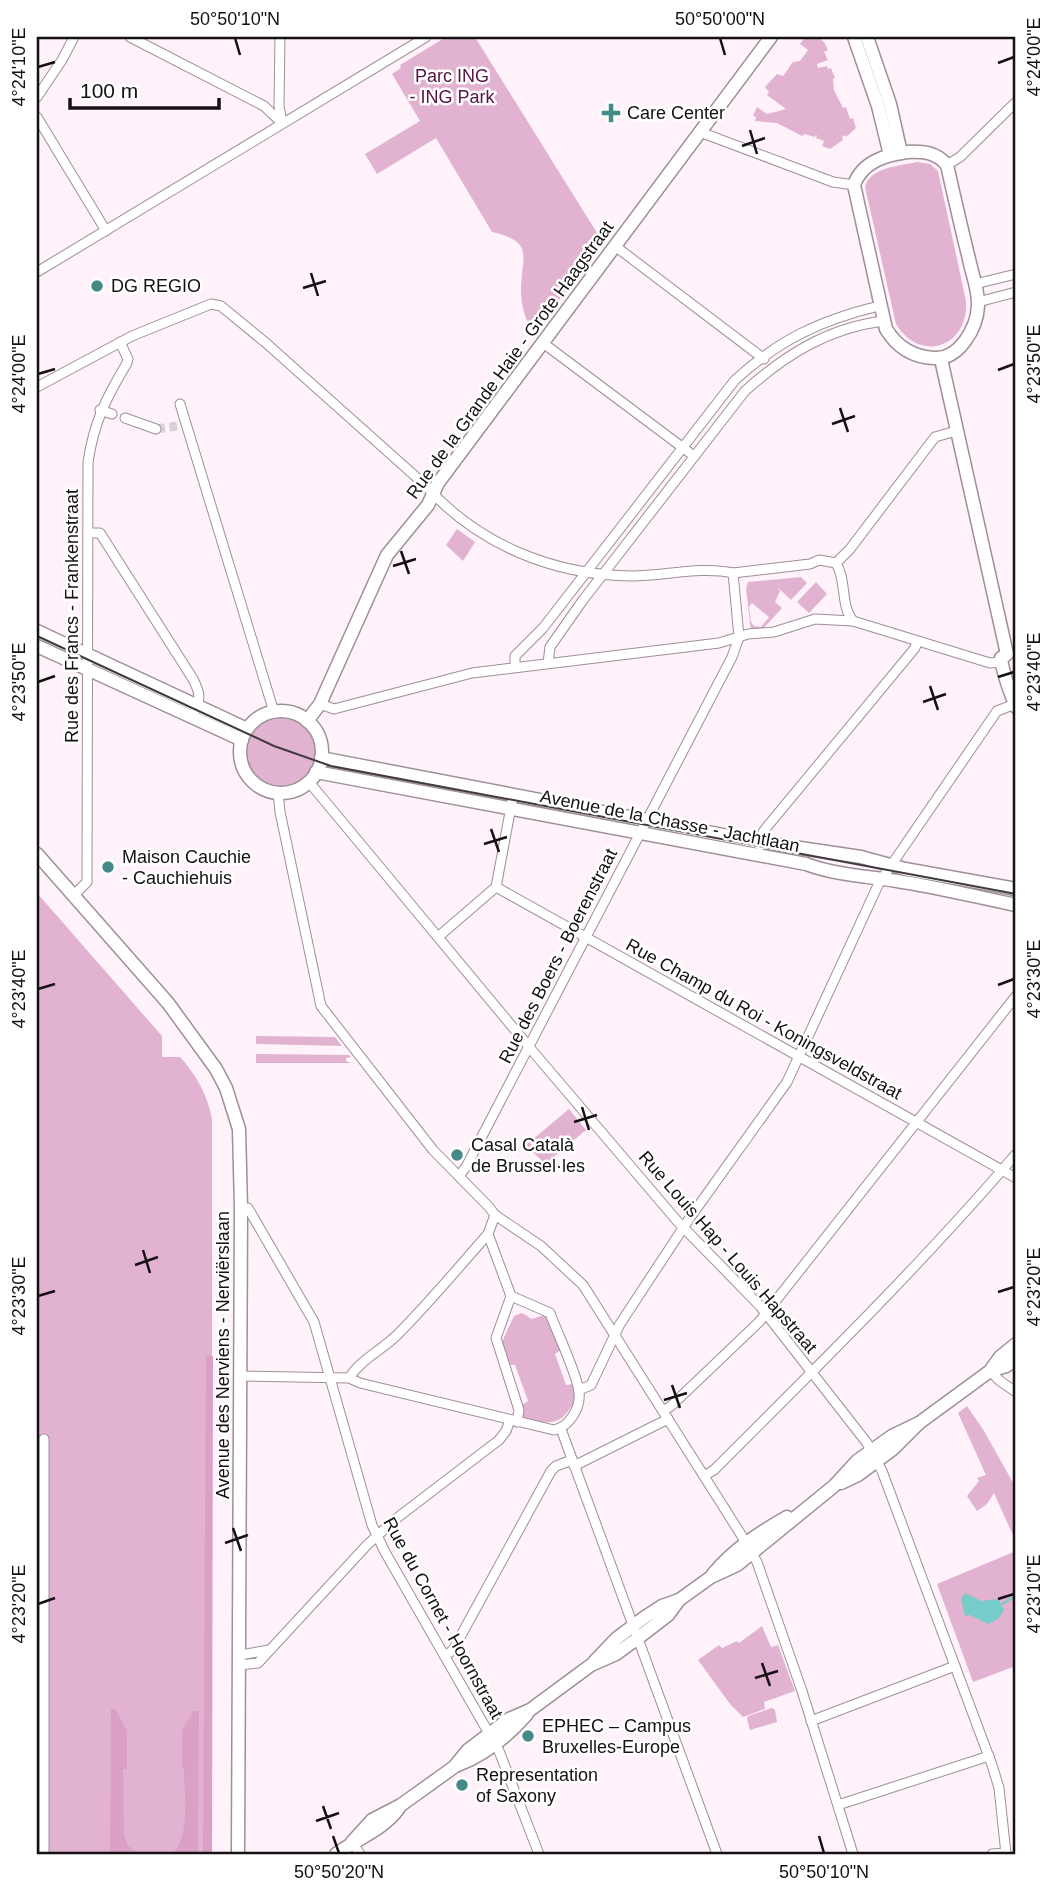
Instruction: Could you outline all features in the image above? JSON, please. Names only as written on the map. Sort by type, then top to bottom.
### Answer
[{"type":"street","points":[[37,97],[74,37]]},
{"type":"street","points":[[130,37],[264,106],[282,123]]},
{"type":"street","points":[[280,37],[279,106],[282,123]]},
{"type":"street","points":[[37,272],[426,37]]},
{"type":"street","name":"Rue de la Grande Haie - Grote Haagstraat","points":[[307,721],[320,704],[387,555],[428,505],[438,483],[771,37]]},
{"type":"street","points":[[854,37],[896,154]]},
{"type":"street","points":[[867,37],[887,93],[896,154]]},
{"type":"street","points":[[947,164],[960,157],[1016,102]]},
{"type":"street","points":[[37,117],[106,230]]},
{"type":"street","points":[[700,132],[833,183],[854,185]]},
{"type":"street","points":[[931,153],[947,164],[978,302],[972,332],[957,350],[941,359],[908,352],[891,338],[879,306],[854,185],[857,176],[865,167],[896,154],[931,153]]},
{"type":"street","points":[[615,246],[772,367]]},
{"type":"street","points":[[975,284],[1016,274]]},
{"type":"street","points":[[978,302],[1016,292]]},
{"type":"street","points":[[37,387],[120,341],[200,307],[211,304],[221,306],[468,525],[531,558],[574,572],[633,576],[717,570],[733,573],[819,561],[836,563]]},
{"type":"street","points":[[515,667],[515,656],[543,628],[735,380],[762,357],[810,328],[879,306]]},
{"type":"street","points":[[548,663],[548,654],[558,634],[745,391],[792,353],[826,336],[883,321]]},
{"type":"street","name":"Rue des Francs - Frankenstraat","points":[[73,896],[86,882],[88,462],[100,410],[127,363],[128,359],[120,341]]},
{"type":"street","points":[[543,342],[694,456]]},
{"type":"street","points":[[579,1390],[591,1385],[620,1324],[787,1082],[882,878],[997,710],[1016,704],[1008,657],[941,359]]},
{"type":"street","points":[[180,404],[181,424],[274,712]]},
{"type":"street","points":[[100,410],[112,414]]},
{"type":"street","points":[[125,418],[156,429]]},
{"type":"street","points":[[836,563],[850,549],[935,437],[956,431]]},
{"type":"street","points":[[88,533],[100,533],[193,679],[200,691],[195,712]]},
{"type":"street","points":[[836,563],[842,573],[848,614],[853,621]]},
{"type":"street","points":[[733,573],[739,637]]},
{"type":"street","points":[[320,704],[334,709],[472,673],[719,643],[748,634],[774,632],[815,619],[853,621],[990,663],[1008,657]]},
{"type":"street","points":[[37,631],[195,712]]},
{"type":"street","name":"Rue des Boers - Boerenstraat","points":[[458,1176],[466,1167],[647,821],[732,657],[739,637]]},
{"type":"street","points":[[759,848],[766,828],[862,715],[915,648],[917,641]]},
{"type":"street","points":[[37,646],[245,734]]},
{"type":"street","points":[[274,712],[291,713],[307,721],[318,736],[321,758],[313,777],[295,791],[278,793],[259,787],[246,773],[240,755],[245,734],[258,718],[274,712]]},
{"type":"street","name":"Avenue de la Chasse - Jachtlaan","points":[[321,758],[640,833],[759,848],[849,855],[1016,889]]},
{"type":"street","name":"Avenue de la Chasse - Jachtlaan","points":[[313,777],[647,821],[759,848],[858,877],[882,878],[1016,905]]},
{"type":"street","name":"Rue Louis Hap - Louis Hapstraat","points":[[313,777],[438,937],[529,1046],[684,1228],[765,1314],[874,1456],[989,1756],[999,1788],[1006,1853]]},
{"type":"street","points":[[278,793],[321,1006],[433,1150],[495,1215],[541,1246],[568,1269],[583,1285],[616,1335],[757,1562],[853,1854]]},
{"type":"street","points":[[438,937],[496,887],[512,802]]},
{"type":"street","name":"Avenue des Nerviens - Nerviërslaan","points":[[37,854],[193,1035],[221,1078],[239,1129],[241,1208],[238,1854]]},
{"type":"street","name":"Rue Champ du Roi - Koningsveldstraat","points":[[496,887],[1016,1178]]},
{"type":"street","points":[[445,1656],[453,1650],[555,1466],[573,1463],[665,1415],[671,1405],[765,1314],[1016,996]]},
{"type":"street","points":[[704,1476],[714,1470],[812,1372],[1016,1154]]},
{"type":"street","name":"Rue du Cornet - Hoornstraat","points":[[241,1208],[248,1209],[314,1322],[370,1520],[492,1739],[539,1854]]},
{"type":"street","points":[[349,1378],[430,1301],[488,1234],[495,1215]]},
{"type":"street","points":[[239,1660],[258,1663],[377,1535],[499,1440],[514,1421],[519,1410],[496,1338],[496,1331],[511,1296],[488,1234]]},
{"type":"street","points":[[240,1376],[349,1378],[514,1421],[554,1430],[561,1429],[566,1426],[576,1408],[579,1390],[550,1313],[511,1296]]},
{"type":"street","points":[[336,1854],[352,1842],[372,1820],[401,1805],[454,1767],[474,1759],[509,1719],[530,1710],[592,1665],[616,1654],[635,1632],[668,1615],[679,1600],[711,1577],[737,1565],[749,1548],[834,1486],[857,1461],[874,1456],[892,1436],[919,1423],[990,1371],[1000,1357],[1016,1344]]},
{"type":"street","points":[[990,1371],[1006,1366],[1016,1359]]},
{"type":"street","points":[[990,1371],[1016,1392]]},
{"type":"street","points":[[561,1429],[718,1854]]},
{"type":"street","points":[[44,1440],[40,1749],[44,1854]]},
{"type":"street","points":[[811,1721],[955,1667]]},
{"type":"street","points":[[838,1805],[989,1756]]},
{"type":"street","points":[[352,1842],[360,1854]]},
{"type":"street","points":[[992,1854],[1006,1853]]},
{"type":"green space","name":"Parc ING - ING Park","points":[[446,37],[475,37],[602,241],[534,334],[522,303],[521,246],[506,236],[492,232],[436,138],[377,174],[365,154],[420,121],[392,74],[401,68],[400,65]]},
{"type":"green space","points":[[805,37],[818,37],[824,42],[828,50],[824,52],[828,60],[817,64],[818,68],[831,68],[835,78],[834,90],[843,108],[846,107],[850,119],[853,118],[856,128],[830,149],[822,146],[824,141],[816,138],[817,135],[802,136],[777,123],[755,121],[756,117],[753,116],[757,107],[767,114],[786,109],[767,95],[769,92],[765,87],[777,74],[783,76],[793,62],[800,61],[808,50],[800,44]]},
{"type":"green space","points":[[917,162],[930,164],[938,171],[966,301],[965,317],[960,330],[941,345],[917,344],[896,324],[865,187],[868,180],[879,171]]},
{"type":"green space","points":[[457,529],[475,542],[463,561],[446,545]]},
{"type":"green space","points":[[801,577],[807,583],[791,600],[777,587],[780,591],[775,602],[782,608],[762,630],[751,631],[746,589],[748,582]],"holes":[[[752,603],[769,617],[761,627],[754,626],[749,607]]]},
{"type":"green space","points":[[816,582],[827,594],[809,613],[797,602]]},
{"type":"green space","points":[[281,716],[301,722],[311,732],[317,752],[311,772],[301,782],[281,788],[261,782],[251,772],[245,752],[251,732],[261,722]]},
{"type":"green space","points":[[37,893],[162,1036],[162,1057],[180,1057],[186,1064],[204,1093],[212,1119],[212,1854],[37,1854]]},
{"type":"green space","points":[[256,1036],[335,1037],[342,1046],[256,1044]]},
{"type":"green space","points":[[256,1054],[349,1055],[351,1057],[346,1058],[346,1061],[351,1063],[256,1063]]},
{"type":"green space","points":[[569,1109],[586,1130],[545,1164],[526,1145]]},
{"type":"green space","points":[[522,1313],[532,1319],[547,1314],[561,1350],[555,1354],[566,1385],[573,1384],[577,1395],[567,1412],[556,1421],[542,1422],[523,1418],[522,1405],[528,1401],[515,1365],[508,1365],[500,1346],[514,1316]]},
{"type":"green space","points":[[967,1406],[1016,1488],[1016,1542],[994,1493],[987,1504],[977,1511],[967,1496],[979,1481],[977,1478],[986,1475],[958,1413]]},
{"type":"green space","points":[[1016,1551],[1016,1666],[973,1682],[937,1584]]},
{"type":"green space","points":[[762,1626],[771,1647],[778,1645],[795,1691],[764,1702],[765,1709],[743,1717],[730,1704],[698,1660],[719,1645],[722,1648],[737,1641],[739,1643]]},
{"type":"green space","points":[[772,1708],[775,1710],[777,1722],[750,1730],[748,1716]]},
{"type":"shaded area","points":[[206,1356],[213,1356],[212,1854],[203,1854]]},
{"type":"shaded area","points":[[111,1709],[115,1709],[127,1731],[127,1769],[123,1769],[124,1835],[128,1846],[140,1854],[110,1854]]},
{"type":"shaded area","points":[[193,1711],[199,1711],[198,1854],[171,1854],[177,1848],[184,1827],[182,1731]]},
{"type":"water","points":[[965,1593],[981,1601],[998,1599],[1004,1610],[998,1619],[988,1624],[970,1615],[965,1616],[961,1599]]},
{"type":"waterway","points":[[1002,1604],[1016,1598],[1016,1593]]},
{"type":"tunnel","points":[[156,429],[177,426]]},
{"type":"tram line","points":[[37,636],[274,746],[331,766],[1016,894]]},
{"type":"place","name":"Care Center","points":[[611,113]]},
{"type":"place","name":"DG REGIO","points":[[97,286]]},
{"type":"place","name":"Maison Cauchie - Cauchiehuis","points":[[108,867]]},
{"type":"place","name":"Casal Català de Brussel·les","points":[[457,1155]]},
{"type":"place","name":"EPHEC – Campus Bruxelles-Europe","points":[[528,1736]]},
{"type":"place","name":"Representation of Saxony","points":[[462,1785]]}]
